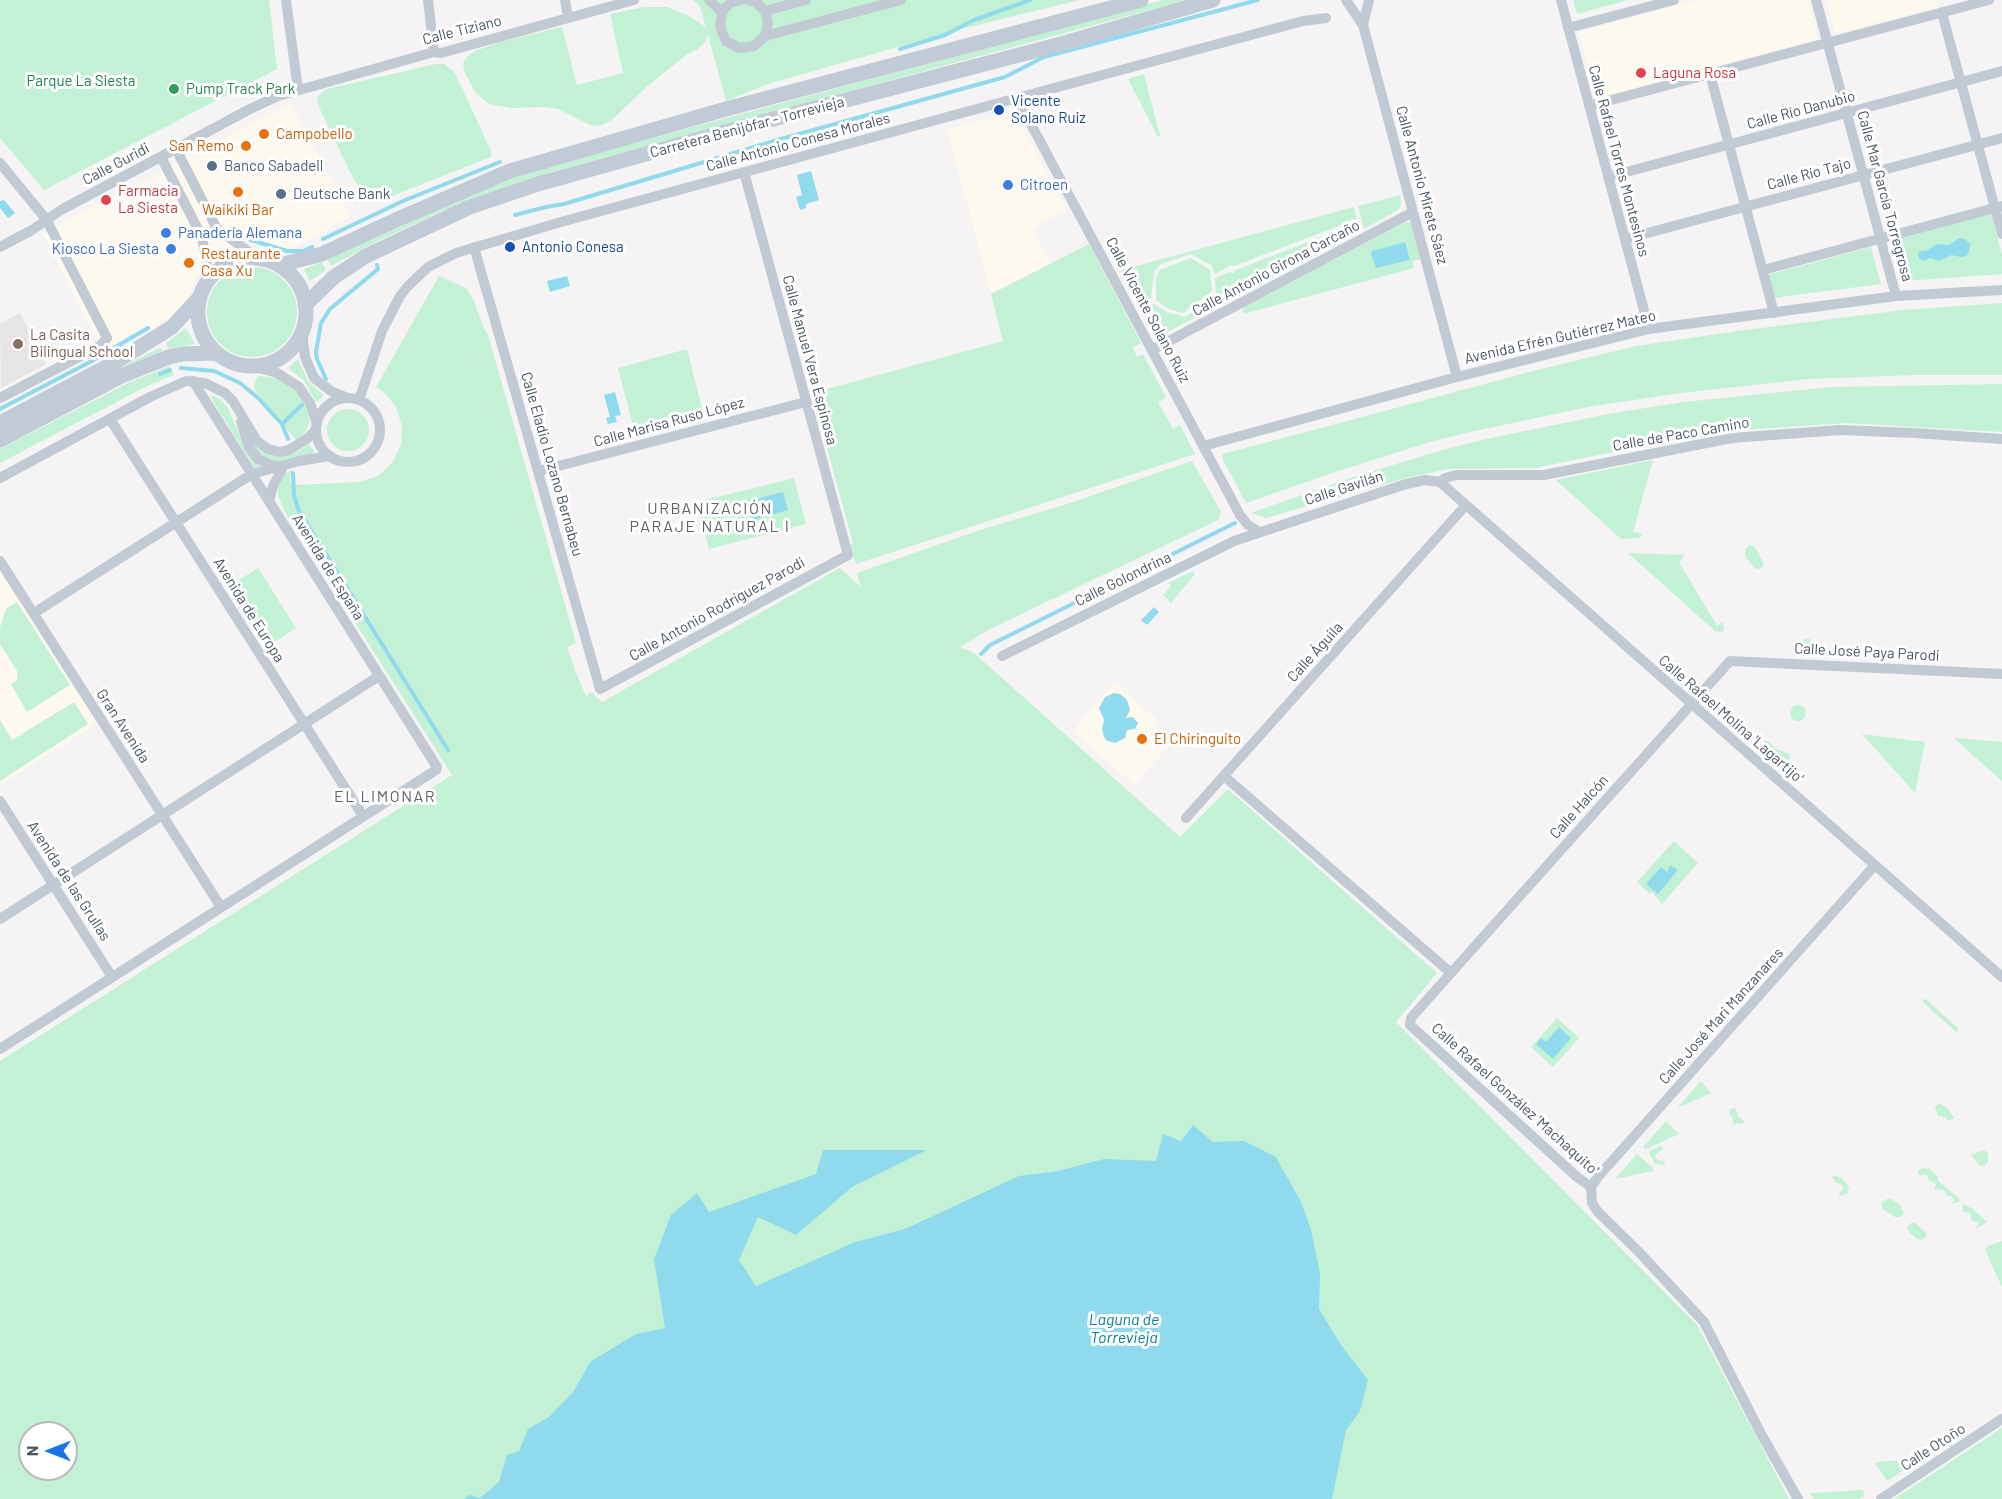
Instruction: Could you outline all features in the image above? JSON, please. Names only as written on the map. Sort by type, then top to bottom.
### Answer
[{"type":"main road","name":"Carretera Benijófar - Torrevieja","points":[[280,265],[322,254],[510,171],[726,109],[1141,0]]},
{"type":"main road","name":"Carretera Benijófar - Torrevieja","points":[[305,305],[334,277],[366,256],[470,207],[527,187],[743,127],[1060,44],[1213,0]]},
{"type":"main road","points":[[0,423],[112,364],[172,327],[199,298],[209,278],[230,262],[256,258],[280,265],[288,271],[300,286],[305,305],[302,331],[295,345],[283,356],[269,363],[253,366],[233,363],[216,353],[201,332],[197,315],[199,298]]},
{"type":"main road","points":[[0,440],[121,376],[169,357],[182,354],[216,353]]},
{"type":"street","points":[[286,0],[298,89]]},
{"type":"street","points":[[428,0],[434,52]]},
{"type":"street","points":[[566,0],[568,18]]},
{"type":"street","name":"Calle Tiziano","points":[[298,89],[434,52],[441,53],[634,0]]},
{"type":"street","points":[[709,0],[722,12]]},
{"type":"street","points":[[740,0],[731,2],[722,12],[720,27],[726,40],[739,48],[754,46],[765,36],[901,0]]},
{"type":"street","points":[[748,0],[756,2],[765,11],[768,23],[765,36]]},
{"type":"street","points":[[765,11],[806,0]]},
{"type":"street","points":[[1346,0],[1363,25]]},
{"type":"street","name":"Calle Antonio Mirete Sáez","points":[[1369,0],[1363,25],[1457,376]]},
{"type":"street","name":"Calle Rafael Torres Montesinos","points":[[1561,0],[1649,329]]},
{"type":"street","points":[[1568,28],[1674,0]]},
{"type":"street","name":"Calle Mar García Torregrosa","points":[[1816,0],[1896,296]]},
{"type":"street","points":[[1589,106],[1989,0]]},
{"type":"street","points":[[1942,13],[1978,145],[1999,207],[2002,234]]},
{"type":"street","name":"Calle Antonio Conesa Morales","points":[[354,399],[382,331],[400,296],[428,267],[456,253],[1017,98],[1303,21],[1326,18]]},
{"type":"street","name":"Calle Río Danubio","points":[[1608,177],[2002,71]]},
{"type":"street","points":[[1710,74],[1774,313]]},
{"type":"street","name":"Calle Guridi","points":[[0,246],[262,103],[298,89]]},
{"type":"street","name":"Calle Vicente Solano Ruiz","points":[[1017,98],[1244,520],[1258,531]]},
{"type":"street","name":"Calle Río Tajo","points":[[1625,239],[2002,138]]},
{"type":"street","points":[[176,149],[217,229],[256,258]]},
{"type":"street","points":[[161,157],[202,237],[209,278]]},
{"type":"street","points":[[0,164],[46,219],[107,338],[100,346],[0,398]]},
{"type":"street","name":"Calle Manuel Vera Espinosa","points":[[744,172],[848,555]]},
{"type":"street","points":[[1763,270],[1999,207]]},
{"type":"street","name":"Calle Antonio Girona Carcaño","points":[[1152,350],[1413,212]]},
{"type":"street","name":"Calle Eladio Lozano Bernabeu","points":[[474,247],[600,689]]},
{"type":"street","name":"Avenida Efrén Gutiérrez Mateo","points":[[1203,446],[1457,376],[1649,329],[1896,296],[2002,290]]},
{"type":"street","points":[[34,613],[252,474],[299,461],[330,456],[347,462],[356,461],[371,452],[376,445],[380,427],[378,418],[367,404],[331,391],[314,378],[305,357],[302,331]]},
{"type":"street","points":[[253,366],[277,373],[299,387],[310,403],[320,444],[330,456]]},
{"type":"street","name":"Avenida de España","points":[[193,381],[437,767],[436,770],[363,816]]},
{"type":"street","points":[[0,477],[182,382],[205,382],[221,390],[230,398],[257,441],[274,451],[289,450],[297,446],[317,426],[319,417],[328,405],[341,399],[354,399]]},
{"type":"street","name":"Calle Marisa Ruso López","points":[[538,471],[806,402]]},
{"type":"street","points":[[238,410],[244,434],[253,454],[265,463],[283,467]]},
{"type":"street","name":"Avenida de Europa","points":[[110,419],[363,816]]},
{"type":"street","name":"Calle de Paco Camino","points":[[1440,482],[1456,475],[1544,475],[1732,438],[1840,430],[1914,432],[2002,439]]},
{"type":"street","points":[[269,501],[276,479],[283,467]]},
{"type":"street","name":"Calle Gavilán","points":[[1258,531],[1406,484],[1425,480],[1440,482]]},
{"type":"street","name":"Calle Rafael Molina 'Lagartijo'","points":[[1440,482],[2002,977]]},
{"type":"street","name":"Calle Águila","points":[[1186,818],[1466,506]]},
{"type":"street","name":"Calle Golondrina","points":[[1002,656],[1258,531]]},
{"type":"street","name":"Calle Antonio Rodríguez Parodi","points":[[600,689],[848,555]]},
{"type":"street","name":"Gran Avenida","points":[[0,561],[220,907]]},
{"type":"street","name":"Calle Halcón","points":[[1451,973],[1730,661]]},
{"type":"street","name":"Calle José Paya Parodi","points":[[1730,661],[2002,674]]},
{"type":"street","points":[[0,919],[380,676]]},
{"type":"street","points":[[1224,776],[1451,973]]},
{"type":"street","name":"Avenida de las Grullas","points":[[0,801],[112,977]]},
{"type":"street","points":[[0,1049],[363,816]]},
{"type":"street","name":"Calle José Mari Manzanares","points":[[1592,1187],[1597,1178],[1875,865]]},
{"type":"street","name":"Calle Rafael González 'Machaquito'","points":[[1451,973],[1411,1018],[1410,1026],[1592,1187],[1591,1198],[1598,1212],[1704,1322],[1760,1432],[1798,1499]]},
{"type":"street","name":"Calle Otoño","points":[[1881,1499],[2002,1419]]},
{"type":"shaded area","points":[[1698,0],[1808,0],[1818,39],[1597,98],[1579,32]]},
{"type":"shaded area","points":[[1826,0],[1937,0],[1938,7],[1835,34]]},
{"type":"shaded area","points":[[290,103],[351,217],[288,250],[247,239],[202,264],[188,298],[171,316],[151,331],[147,324],[103,351],[43,234]]},
{"type":"shaded area","points":[[1008,113],[1015,115],[1067,210],[1032,228],[1050,264],[991,294],[947,129]]},
{"type":"shaded area","name":"La Casita Bilingual School","points":[[20,313],[46,364],[1,388],[0,324]]},
{"type":"shaded area","points":[[0,571],[97,723],[0,785]]},
{"type":"shaded area","name":"El Chiringuito","points":[[1115,682],[1156,719],[1156,726],[1160,732],[1175,739],[1134,785],[1073,731]]},
{"type":"green space","name":"Parque La Siesta","points":[[0,0],[269,0],[277,69],[44,190],[0,138]]},
{"type":"green space","points":[[693,0],[1080,0],[957,30],[768,84],[726,101],[708,35],[698,49],[686,55],[645,88],[612,120],[602,125],[593,126],[558,109],[493,105],[475,92],[464,71],[463,63],[475,51],[500,42],[562,27],[577,85],[623,73],[610,14],[644,7],[667,7],[689,16],[706,29],[700,6]]},
{"type":"green space","points":[[1163,0],[1187,0],[551,172],[441,212],[331,266],[328,259],[410,220],[545,167]]},
{"type":"green space","points":[[1573,0],[1628,0],[1577,14]]},
{"type":"green space","points":[[444,64],[455,73],[491,151],[491,157],[392,196],[379,200],[369,198],[361,191],[352,176],[319,107],[317,98],[327,89]]},
{"type":"green space","points":[[1144,74],[1160,136],[1158,137],[1128,79]]},
{"type":"green space","points":[[1400,195],[1401,205],[1398,210],[1364,229],[1358,206]]},
{"type":"green space","points":[[1354,207],[1357,219],[1230,266],[1215,274],[1211,265],[1191,254],[1161,264],[1154,272],[1151,299],[1139,305],[1121,270]]},
{"type":"green space","points":[[1991,214],[2002,255],[2002,274],[1905,281],[1894,240]]},
{"type":"green space","points":[[1358,222],[1361,231],[1216,307],[1210,299],[1216,292],[1215,278],[1354,226]]},
{"type":"green space","points":[[1406,222],[1411,223],[1421,259],[1413,261],[1414,268],[1247,313],[1242,312],[1244,307]]},
{"type":"green space","points":[[1089,244],[1141,343],[1133,348],[1137,357],[1143,354],[1166,397],[1158,402],[1173,429],[1180,425],[1195,454],[856,564],[850,545],[853,543],[812,393],[1003,341],[991,294]]},
{"type":"green space","points":[[1871,247],[1881,284],[1773,298],[1767,275]]},
{"type":"green space","points":[[1191,258],[1210,270],[1212,291],[1183,313],[1169,309],[1156,300],[1156,278],[1160,270]]},
{"type":"green space","points":[[322,262],[326,270],[310,281],[304,269]]},
{"type":"green space","points":[[252,267],[269,271],[284,280],[293,295],[297,312],[293,329],[284,344],[269,353],[252,357],[235,353],[220,344],[211,329],[207,312],[211,295],[220,280],[235,271]]},
{"type":"green space","points":[[439,276],[466,288],[488,335],[576,643],[567,647],[586,696],[591,692],[602,702],[840,568],[861,587],[857,573],[1192,461],[1221,512],[1218,520],[988,630],[960,647],[974,653],[1180,837],[1228,789],[1437,973],[1396,1022],[1697,1325],[1789,1499],[0,1499],[0,1061],[452,775],[286,514],[278,496],[278,487],[285,474],[291,470],[290,482],[294,485],[359,482],[378,476],[392,463],[401,445],[402,426],[396,407],[384,392],[376,387]]},
{"type":"green space","points":[[1205,302],[1211,309],[1162,335],[1154,331],[1142,311],[1154,304],[1167,312],[1185,317]]},
{"type":"green space","points":[[2002,303],[2002,375],[1808,379],[1681,393],[1593,406],[1430,442],[1246,503],[1222,458],[1223,454],[1529,372],[1636,346],[1903,310]]},
{"type":"green space","points":[[186,328],[195,344],[168,349],[166,343]]},
{"type":"green space","points":[[159,348],[162,352],[0,434],[0,429]]},
{"type":"green space","points":[[687,349],[705,420],[636,438],[618,368]]},
{"type":"green space","points":[[298,359],[308,381],[324,396],[316,402],[304,381],[288,368]]},
{"type":"green space","points":[[170,366],[174,375],[147,386],[0,463],[0,449],[130,382]]},
{"type":"green space","points":[[258,376],[282,380],[306,403],[310,421],[298,442],[255,391],[254,385]]},
{"type":"green space","points":[[2002,384],[2002,432],[1847,423],[1728,431],[1535,468],[1448,469],[1406,478],[1266,518],[1251,513],[1347,479],[1439,451],[1608,414],[1683,402],[1832,387]]},
{"type":"green space","points":[[212,395],[228,408],[246,450],[260,467],[255,469],[211,398]]},
{"type":"green space","points":[[348,409],[356,410],[363,415],[368,422],[368,438],[363,445],[356,450],[348,451],[340,450],[333,445],[328,438],[327,430],[328,422],[333,415],[340,410]]},
{"type":"green space","points":[[253,444],[286,456],[309,444],[314,451],[313,454],[277,462],[260,455]]},
{"type":"green space","points":[[1653,460],[1633,532],[1641,533],[1642,536],[1639,538],[1621,539],[1556,480]]},
{"type":"green space","points":[[794,478],[806,524],[709,549],[697,502]]},
{"type":"green space","points":[[1749,545],[1754,546],[1763,562],[1763,566],[1759,569],[1754,568],[1745,556],[1745,549]]},
{"type":"green space","points":[[1628,553],[1684,555],[1679,562],[1717,626],[1723,622],[1724,630],[1715,631]]},
{"type":"green space","points":[[258,568],[296,628],[265,648],[226,588]]},
{"type":"green space","points":[[1193,571],[1195,574],[1171,603],[1163,595],[1171,586],[1168,583]]},
{"type":"green space","points":[[17,602],[70,685],[27,712],[11,684],[17,680],[17,671],[0,644],[0,627],[6,609]]},
{"type":"green space","points":[[1810,639],[1812,645],[1819,648],[1815,655],[1804,655],[1800,652],[1802,641]]},
{"type":"green space","points":[[74,702],[88,724],[0,781],[0,720],[12,740]]},
{"type":"green space","points":[[1798,705],[1804,707],[1806,713],[1804,719],[1798,721],[1792,719],[1790,713],[1792,707]]},
{"type":"green space","points":[[1862,734],[1925,742],[1915,793]]},
{"type":"green space","points":[[1955,739],[2002,742],[2002,781]]},
{"type":"green space","points":[[1764,741],[1790,754],[1789,766],[1765,746]]},
{"type":"green space","points":[[1674,841],[1698,863],[1662,904],[1652,892],[1650,894],[1637,882]]},
{"type":"green space","points":[[1924,999],[1959,1029],[1956,1032],[1923,1002]]},
{"type":"green space","points":[[1557,1018],[1579,1038],[1553,1067],[1531,1047]]},
{"type":"green space","points":[[1701,1081],[1711,1093],[1677,1108]]},
{"type":"green space","points":[[1938,1103],[1946,1107],[1954,1117],[1953,1119],[1947,1121],[1946,1117],[1938,1116],[1935,1108]]},
{"type":"green space","points":[[1733,1108],[1744,1121],[1743,1124],[1733,1125],[1733,1118],[1729,1114],[1730,1109]]},
{"type":"green space","points":[[1666,1121],[1679,1134],[1646,1149],[1643,1147]]},
{"type":"green space","points":[[1661,1146],[1663,1149],[1655,1157],[1657,1160],[1665,1161],[1664,1165],[1655,1164],[1649,1153]]},
{"type":"green space","points":[[1984,1150],[1988,1153],[1988,1162],[1984,1166],[1979,1165],[1971,1155]]},
{"type":"green space","points":[[1637,1154],[1653,1168],[1653,1171],[1615,1179]]},
{"type":"green space","points":[[1922,1168],[1930,1169],[1938,1177],[1938,1181],[1959,1198],[1959,1202],[1950,1204],[1954,1201],[1952,1196],[1947,1196],[1944,1190],[1934,1189],[1936,1185],[1929,1181],[1926,1174],[1920,1176],[1917,1172]]},
{"type":"green space","points":[[1834,1175],[1842,1178],[1849,1187],[1847,1194],[1840,1196],[1843,1188],[1841,1184],[1835,1182],[1832,1177]]},
{"type":"green space","points":[[1889,1198],[1901,1205],[1904,1213],[1900,1217],[1895,1217],[1882,1208],[1882,1202]]},
{"type":"green space","points":[[1963,1204],[1973,1209],[1987,1222],[1975,1229],[1980,1222],[1972,1221],[1970,1213],[1963,1211]]},
{"type":"green space","points":[[1915,1223],[1925,1232],[1927,1235],[1925,1238],[1917,1239],[1908,1231],[1907,1226]]},
{"type":"green space","points":[[2002,1241],[2002,1287],[1985,1250],[1986,1247]]},
{"type":"green space","points":[[2002,1428],[2002,1499],[1894,1499]]},
{"type":"green space","points":[[1921,1459],[1887,1481],[1875,1463],[1876,1462]]},
{"type":"green space","points":[[1863,1490],[1864,1496],[1859,1499],[1814,1499],[1810,1493]]},
{"type":"water","points":[[811,171],[819,200],[806,204],[806,208],[800,210],[796,197],[802,195],[797,175]]},
{"type":"water","points":[[4,200],[15,213],[8,218],[0,208],[0,201]]},
{"type":"water","points":[[1959,238],[1965,239],[1970,244],[1966,256],[1951,255],[1939,261],[1930,258],[1924,261],[1919,259],[1920,251],[1928,250],[1937,244],[1949,245]]},
{"type":"water","points":[[1405,242],[1410,260],[1376,268],[1372,251]]},
{"type":"water","points":[[567,276],[570,286],[550,292],[547,281]]},
{"type":"water","points":[[615,392],[621,415],[615,416],[617,422],[608,424],[606,418],[610,417],[604,395]]},
{"type":"water","points":[[783,492],[788,510],[753,520],[748,501]]},
{"type":"water","points":[[1154,607],[1159,612],[1147,625],[1141,620]]},
{"type":"water","points":[[1114,693],[1120,694],[1127,700],[1130,710],[1126,718],[1133,717],[1138,723],[1135,729],[1127,730],[1125,738],[1115,743],[1107,741],[1104,737],[1102,729],[1104,720],[1099,708],[1105,697]]},
{"type":"water","points":[[1670,866],[1676,868],[1677,871],[1658,894],[1646,884],[1661,867],[1667,872]]},
{"type":"water","points":[[1559,1027],[1571,1038],[1553,1059],[1536,1044],[1541,1038],[1546,1042]]},
{"type":"water","name":"Laguna de Torrevieja","points":[[1193,1125],[1213,1142],[1244,1141],[1276,1157],[1301,1202],[1311,1230],[1320,1273],[1319,1309],[1341,1345],[1368,1380],[1360,1411],[1346,1430],[1332,1499],[464,1499],[469,1495],[480,1498],[499,1482],[507,1455],[519,1451],[528,1429],[549,1417],[574,1391],[590,1362],[636,1334],[665,1328],[654,1259],[671,1215],[697,1193],[709,1212],[816,1174],[823,1150],[927,1150],[852,1187],[796,1235],[758,1217],[739,1260],[756,1286],[855,1242],[905,1229],[1019,1176],[1058,1171],[1104,1159],[1156,1161],[1163,1134],[1181,1141]]},
{"type":"waterway","points":[[900,49],[945,35],[974,20],[1030,0]]},
{"type":"waterway","points":[[515,215],[564,204],[781,139],[1005,77],[1044,57],[1258,0]]},
{"type":"waterway","points":[[323,239],[403,201],[500,162]]},
{"type":"waterway","points":[[248,239],[287,251],[303,251],[312,247]]},
{"type":"waterway","points":[[326,379],[316,352],[321,323],[330,309],[378,269],[377,265]]},
{"type":"waterway","points":[[0,409],[90,362],[148,328]]},
{"type":"waterway","points":[[181,368],[214,371],[240,383],[257,397],[282,424],[288,439]]},
{"type":"waterway","points":[[160,374],[170,370]]},
{"type":"waterway","points":[[282,424],[302,405]]},
{"type":"waterway","points":[[293,473],[294,496],[299,511],[448,750]]},
{"type":"waterway","points":[[981,654],[990,645],[1235,523]]},
{"type":"place","name":"Laguna Rosa","points":[[1641,73]]},
{"type":"place","name":"Pump Track Park","points":[[174,89]]},
{"type":"place","name":"Vicente Solano Ruiz","points":[[999,110]]},
{"type":"place","name":"Campobello","points":[[264,134]]},
{"type":"place","name":"San Remo","points":[[246,146]]},
{"type":"place","name":"Banco Sabadell","points":[[212,166]]},
{"type":"place","name":"Citroen","points":[[1008,185]]},
{"type":"place","name":"Waikiki Bar","points":[[238,192]]},
{"type":"place","name":"Deutsche Bank","points":[[281,194]]},
{"type":"place","name":"Farmacia La Siesta","points":[[106,200]]},
{"type":"place","name":"Panadería Alemana","points":[[166,233]]},
{"type":"place","name":"Antonio Conesa","points":[[510,247]]},
{"type":"place","name":"Kiosco La Siesta","points":[[171,249]]},
{"type":"place","name":"Restaurante Casa Xu","points":[[189,263]]},
{"type":"place","name":"La Casita Bilingual School","points":[[18,344]]},
{"type":"place","name":"El Chiringuito","points":[[1142,739]]},
{"type":"district","name":"URBANIZACIÓN PARAJE NATURAL I","points":[[710,518]]},
{"type":"district","name":"EL LIMONAR","points":[[385,797]]}]
